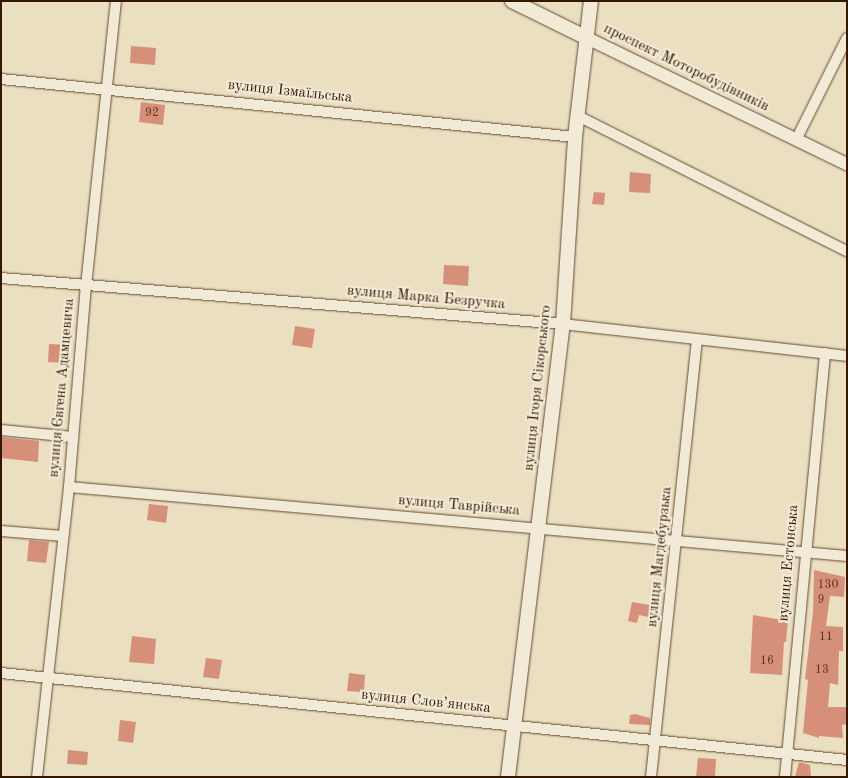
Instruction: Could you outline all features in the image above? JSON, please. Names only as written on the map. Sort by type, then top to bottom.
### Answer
[{"type":"main road","name":"проспект Моторобудівників","points":[[512,1],[587,38]]},
{"type":"main road","name":"вулиця Ігоря Сікорського","points":[[508,777],[563,324],[575,137],[591,1]]},
{"type":"street","name":"вулиця Євгена Адамцевича","points":[[38,777],[69,487],[86,286],[116,1]]},
{"type":"street","name":"проспект Моторобудівників","points":[[587,38],[847,164]]},
{"type":"street","points":[[796,140],[847,38]]},
{"type":"street","name":"вулиця Ізмаїльська","points":[[1,79],[107,88],[575,137]]},
{"type":"street","points":[[578,116],[847,251]]},
{"type":"street","name":"вулиця Марка Безручка","points":[[1,278],[563,324],[847,356]]},
{"type":"street","name":"вулиця Магдебурзька","points":[[651,777],[697,340]]},
{"type":"street","name":"вулиця Естонська","points":[[785,777],[825,353]]},
{"type":"street","points":[[1,430],[73,437]]},
{"type":"street","name":"вулиця Таврійська","points":[[69,487],[847,556]]},
{"type":"street","points":[[1,531],[64,536]]},
{"type":"street","name":"вулиця Слов’янська","points":[[1,673],[847,760]]},
{"type":"building","points":[[131,46],[156,48],[155,65],[130,63]]},
{"type":"building","points":[[141,102],[165,105],[163,125],[139,122]]},
{"type":"building","points":[[630,172],[651,174],[650,193],[629,192]]},
{"type":"building","points":[[594,192],[605,193],[604,205],[592,204]]},
{"type":"building","points":[[444,265],[469,266],[468,286],[443,284]]},
{"type":"building","points":[[295,326],[315,329],[312,348],[292,345]]},
{"type":"building","points":[[49,344],[69,345],[67,363],[48,362]]},
{"type":"building","points":[[1,437],[39,441],[38,462],[1,458]]},
{"type":"building","points":[[149,504],[168,506],[166,523],[147,520]]},
{"type":"building","points":[[29,540],[49,542],[46,563],[27,561]]},
{"type":"building","points":[[814,570],[845,577],[844,597],[830,596],[826,626],[843,627],[843,651],[839,651],[838,685],[830,683],[828,707],[847,707],[847,724],[842,725],[843,738],[819,736],[819,738],[803,733],[808,680],[805,679],[813,612]]},
{"type":"building","points":[[632,602],[655,606],[653,618],[639,615],[637,623],[628,621]]},
{"type":"building","points":[[753,615],[788,621],[786,642],[784,642],[782,675],[750,673]]},
{"type":"building","points":[[132,636],[156,639],[154,664],[129,662]]},
{"type":"building","points":[[206,658],[222,660],[219,679],[203,677]]},
{"type":"building","points":[[349,673],[365,675],[364,692],[347,691]]},
{"type":"building","points":[[635,714],[650,718],[650,725],[629,724],[630,715]]},
{"type":"building","points":[[120,720],[136,722],[133,743],[118,741]]},
{"type":"building","points":[[68,750],[88,752],[87,765],[67,764]]},
{"type":"building","points":[[698,758],[716,759],[715,777],[696,777]]},
{"type":"building","points":[[799,762],[810,765],[811,777],[795,777]]}]
